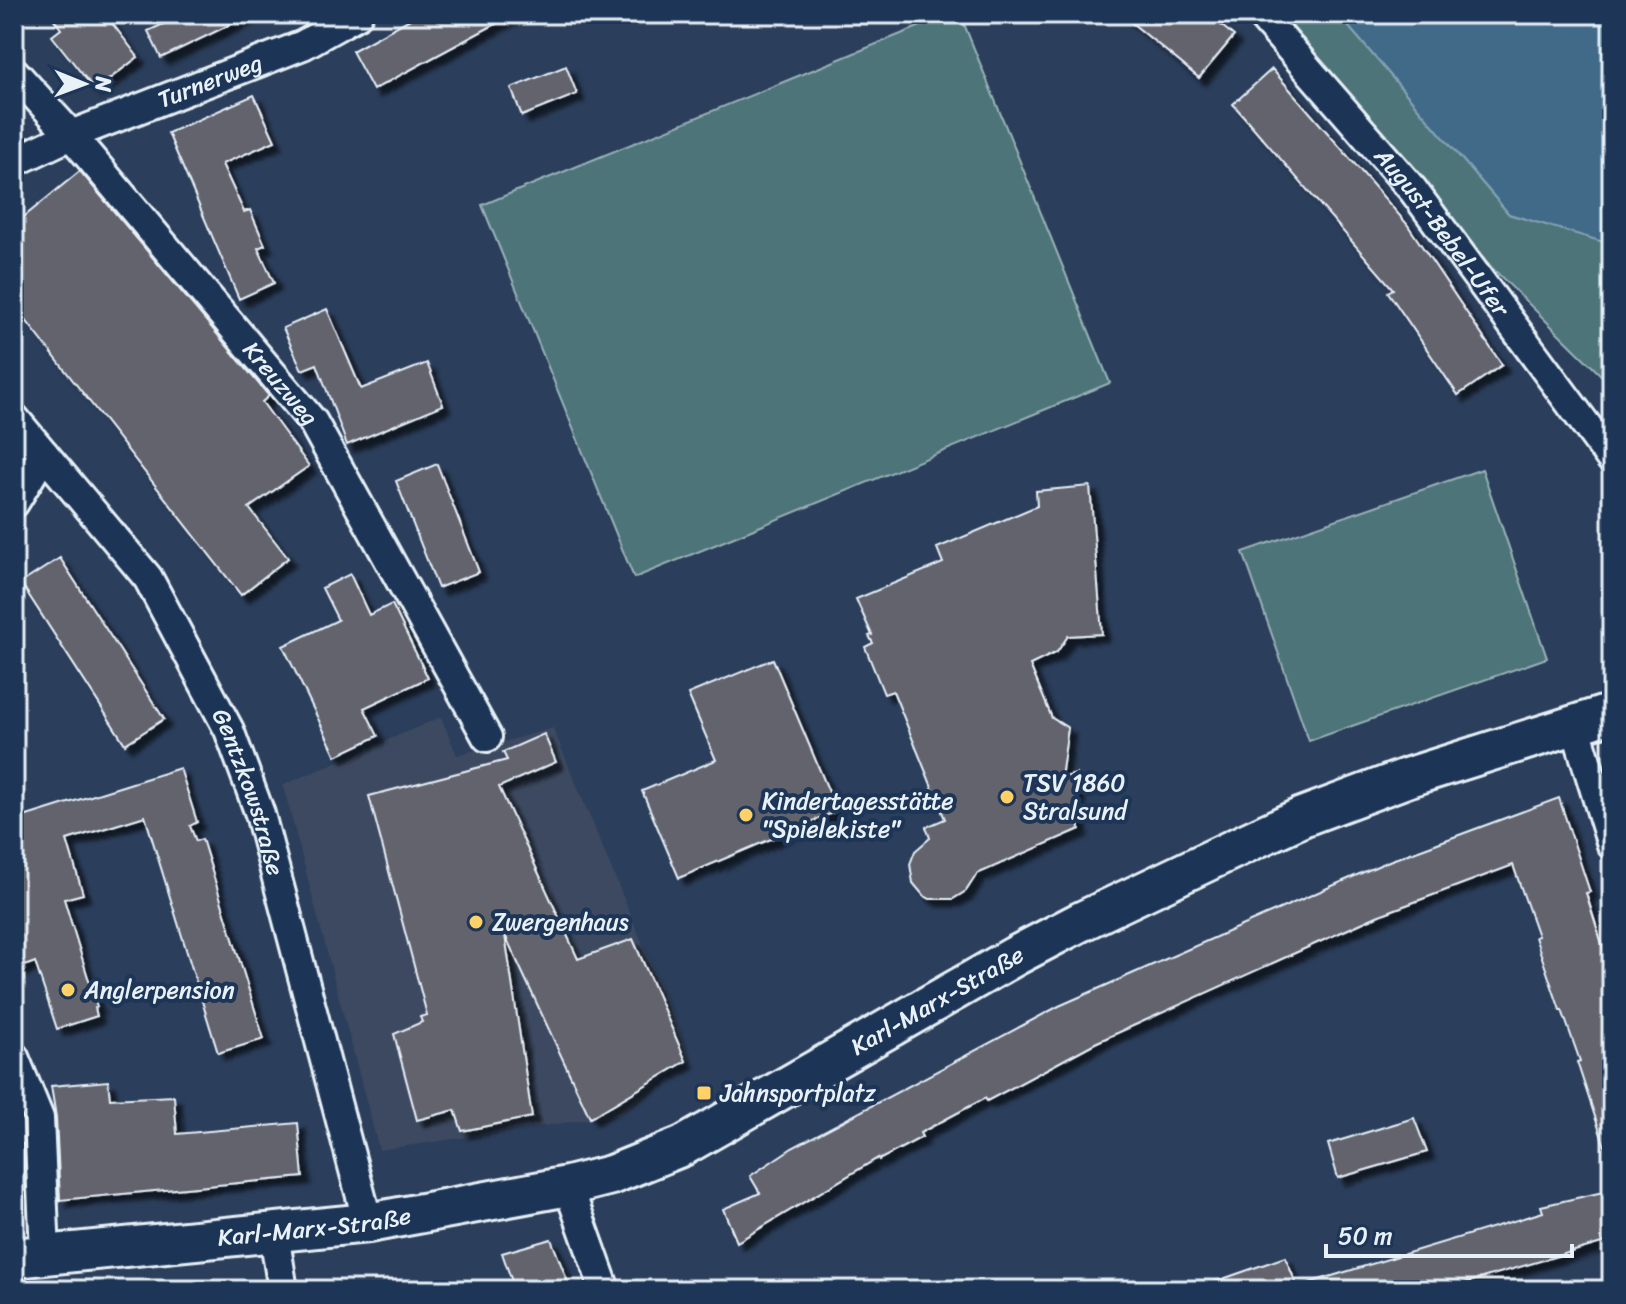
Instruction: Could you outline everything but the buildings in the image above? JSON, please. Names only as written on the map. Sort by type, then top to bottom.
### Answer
[{"type":"main road","name":"Karl-Marx-Straße","points":[[30,1256],[368,1223],[568,1186],[611,1175],[683,1146],[1028,949],[1302,817],[1450,763],[1612,713]]},
{"type":"street","name":"Turnerweg","points":[[14,162],[71,135],[303,45],[358,14]]},
{"type":"street","name":"August-Bebel-Ufer","points":[[1260,14],[1413,190],[1612,460]]},
{"type":"street","name":"Kreuzweg","points":[[14,72],[71,135],[313,422],[487,737]]},
{"type":"street","name":"Gentzkowstraße","points":[[14,418],[148,578],[229,730],[260,814],[368,1223]]},
{"type":"street","points":[[14,503],[44,454]]},
{"type":"street","points":[[1575,725],[1612,845]]},
{"type":"street","points":[[14,1057],[39,1118],[30,1256]]},
{"type":"street","points":[[568,1186],[605,1290]]},
{"type":"street","points":[[274,1234],[283,1290]]},
{"type":"shaded area","points":[[1338,14],[1612,14],[1612,253],[1604,242],[1509,214]]},
{"type":"shaded area","name":"Zwergenhaus","points":[[441,717],[457,755],[553,728],[691,1060],[618,1115],[379,1150],[283,785]]},
{"type":"green space","points":[[950,14],[960,14],[1110,383],[634,578],[482,205]]},
{"type":"green space","points":[[1260,14],[1338,14],[1509,214],[1604,242],[1612,253],[1612,386],[1413,190]]},
{"type":"green space","points":[[1482,469],[1547,658],[1309,741],[1243,552]]},
{"type":"place","name":"TSV 1860 Stralsund","points":[[1007,797]]},
{"type":"place","name":"Kindertagesstätte \"Spielekiste\"","points":[[746,815]]},
{"type":"place","name":"Zwergenhaus","points":[[476,922]]},
{"type":"place","name":"Anglerpension","points":[[68,990]]},
{"type":"place","name":"Jahnsportplatz","points":[[704,1093]]}]
